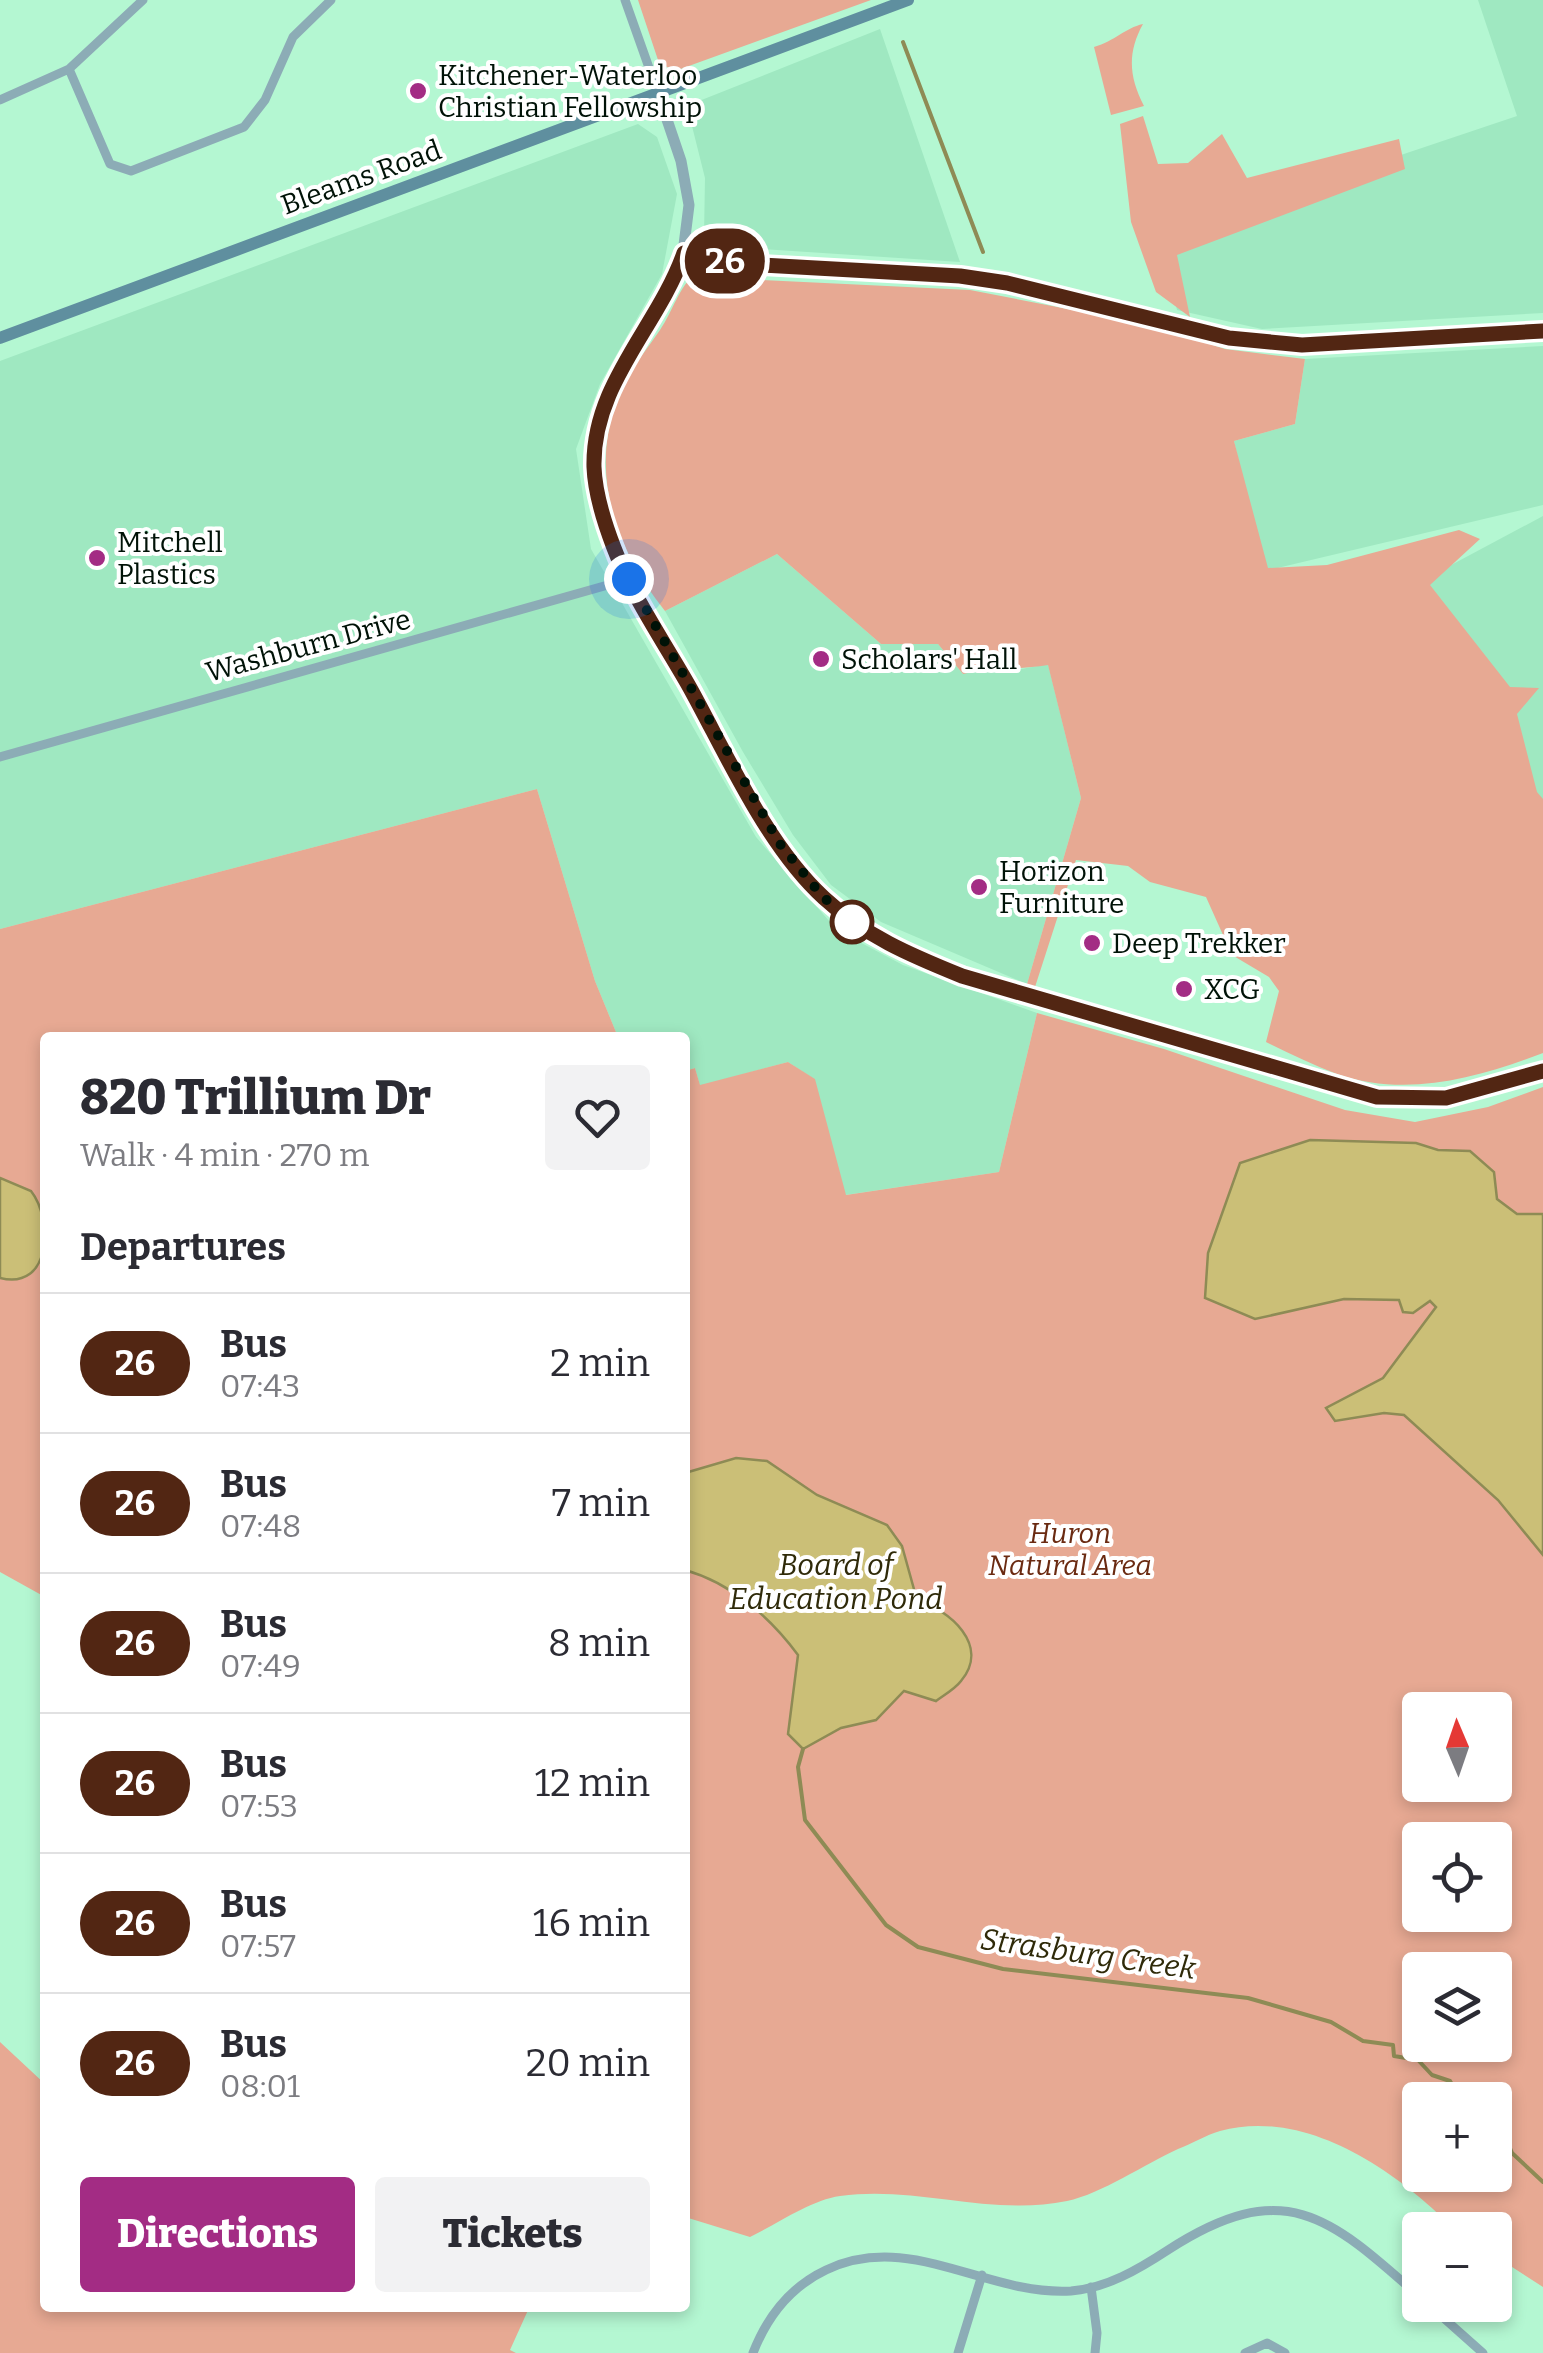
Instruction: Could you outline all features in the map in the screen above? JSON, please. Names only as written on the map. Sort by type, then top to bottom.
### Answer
[{"type":"main road","name":"Bleams Road","points":[[0,338],[908,0]]},
{"type":"street","points":[[0,100],[69,68],[144,0]]},
{"type":"street","points":[[69,68],[110,164],[131,171],[244,128],[265,100],[293,37],[331,0]]},
{"type":"street","points":[[625,0],[681,160],[689,204],[684,253],[670,292],[608,390],[594,466],[600,508],[629,579],[796,869],[860,929],[896,950],[962,976],[1377,1097],[1446,1098],[1543,1071]]},
{"type":"street","points":[[684,253],[742,264],[976,278],[1071,296],[1229,338],[1302,345],[1543,330]]},
{"type":"street","name":"Washburn Drive","points":[[0,757],[629,579]]},
{"type":"street","points":[[752,2353],[778,2307],[808,2279],[844,2262],[878,2254],[909,2256],[1053,2290],[1090,2287],[1148,2263],[1211,2222],[1271,2211],[1309,2216],[1344,2231],[1402,2281]]},
{"type":"street","points":[[958,2353],[982,2276]]},
{"type":"street","points":[[1090,2287],[1097,2333],[1094,2353]]},
{"type":"street","points":[[1448,2322],[1483,2353]]},
{"type":"street","points":[[1244,2353],[1267,2344],[1285,2353]]},
{"type":"shaded area","points":[[1478,0],[1543,0],[1543,313],[1262,329],[1177,310],[1160,236],[1517,116]]},
{"type":"shaded area","points":[[880,29],[960,262],[715,246],[704,236],[705,178],[689,114],[699,101]]},
{"type":"shaded area","points":[[638,124],[657,137],[677,194],[662,274],[600,384],[576,449],[591,549],[756,837],[837,930],[903,965],[1037,1013],[999,1172],[845,1195],[814,1079],[788,1062],[700,1086],[695,1068],[690,1070],[690,1032],[616,1032],[595,981],[537,789],[0,929],[0,361]]},
{"type":"shaded area","points":[[1543,346],[1543,505],[1265,571],[1234,441],[1295,424],[1305,359]]},
{"type":"shaded area","points":[[1543,516],[1543,811],[1425,579]]},
{"type":"shaded area","points":[[777,554],[881,644],[938,644],[963,674],[992,667],[1005,672],[1048,664],[1081,798],[1027,984],[881,922],[831,885],[793,835],[743,752],[665,611]]},
{"type":"green space","points":[[638,0],[871,0],[675,71],[659,63]]},
{"type":"green space","points":[[1143,24],[1134,45],[1132,65],[1144,106],[1111,115],[1094,47]]},
{"type":"green space","points":[[1143,116],[1158,164],[1188,163],[1222,134],[1247,178],[1399,139],[1405,169],[1177,255],[1190,317],[1156,292],[1131,222],[1120,124]]},
{"type":"green space","points":[[697,272],[761,280],[970,290],[1155,326],[1225,349],[1305,359],[1295,424],[1234,441],[1268,568],[1327,565],[1459,530],[1480,539],[1430,585],[1510,687],[1539,688],[1517,714],[1537,792],[1543,799],[1543,1053],[1467,1077],[1415,1084],[1363,1081],[1310,1063],[1266,1042],[1279,991],[1269,977],[1232,955],[1206,897],[1150,882],[1128,866],[1076,860],[1035,987],[1027,984],[1081,798],[1048,665],[963,674],[938,644],[881,644],[777,554],[665,611],[619,533],[606,477],[611,418],[630,373],[685,284]]},
{"type":"green space","points":[[537,789],[595,981],[616,1032],[40,1032],[40,1214],[0,1182],[0,929]]},
{"type":"green space","name":"Huron Natural Area","points":[[1037,1013],[1164,1049],[1345,1110],[1415,1122],[1488,1107],[1543,1087],[1543,2287],[1512,2267],[1512,2212],[1436,2212],[1412,2192],[1512,2192],[1512,2082],[1402,2082],[1402,2184],[1348,2150],[1317,2136],[1285,2128],[1252,2126],[1215,2133],[1067,2201],[1010,2205],[897,2194],[840,2196],[806,2207],[750,2237],[690,2219],[690,1070],[695,1068],[700,1085],[788,1062],[815,1079],[846,1195],[999,1172]]},
{"type":"green space","points":[[40,1252],[40,1594],[0,1572],[0,1278],[9,1280]]},
{"type":"green space","points":[[0,2042],[40,2079],[40,2312],[527,2312],[510,2350],[516,2353],[0,2353]]},
{"type":"water","points":[[1310,1140],[1416,1143],[1438,1150],[1470,1151],[1494,1172],[1497,1199],[1517,1214],[1543,1214],[1543,1555],[1498,1500],[1404,1415],[1384,1413],[1335,1421],[1326,1408],[1383,1378],[1436,1307],[1430,1301],[1413,1313],[1403,1312],[1399,1300],[1344,1299],[1255,1319],[1205,1298],[1208,1253],[1240,1163]]},
{"type":"water","points":[[0,1178],[31,1191],[38,1203],[40,1258],[30,1274],[17,1279],[0,1278]]},
{"type":"water","name":"Board of Education Pond","points":[[736,1458],[767,1461],[817,1495],[887,1525],[902,1546],[917,1600],[942,1612],[969,1642],[969,1668],[959,1684],[936,1701],[904,1691],[876,1720],[841,1728],[803,1749],[788,1734],[798,1655],[748,1603],[718,1583],[690,1572],[690,1472]]},
{"type":"waterway","points":[[903,42],[983,252]]},
{"type":"waterway","name":"Strasburg Creek","points":[[803,1749],[798,1767],[805,1820],[886,1925],[918,1947],[1003,1969],[1248,1998],[1331,2022],[1363,2041],[1393,2045],[1394,2056],[1418,2060],[1432,2075],[1451,2082]]},
{"type":"waterway","name":"Strasburg Creek","points":[[1512,2153],[1543,2182]]},
{"type":"bus line","name":"26","points":[[1543,331],[1302,345],[1229,338],[1071,296],[960,276],[742,264],[684,253],[670,292],[608,390],[594,466],[600,508],[615,551],[714,730],[796,869],[860,929],[896,950],[962,976],[1348,1091],[1377,1097],[1446,1098],[1543,1071]]},
{"type":"place","name":"Kitchener-Waterloo Christian Fellowship","points":[[418,91]]},
{"type":"place","name":"Mitchell Plastics","points":[[97,558]]},
{"type":"place","name":"Scholars' Hall","points":[[821,659]]},
{"type":"place","name":"Horizon Furniture","points":[[979,887]]},
{"type":"place","name":"Deep Trekker","points":[[1092,943]]},
{"type":"place","name":"XCG","points":[[1184,989]]},
{"type":"route","points":[[629,579],[796,869],[860,929],[852,922]]}]
